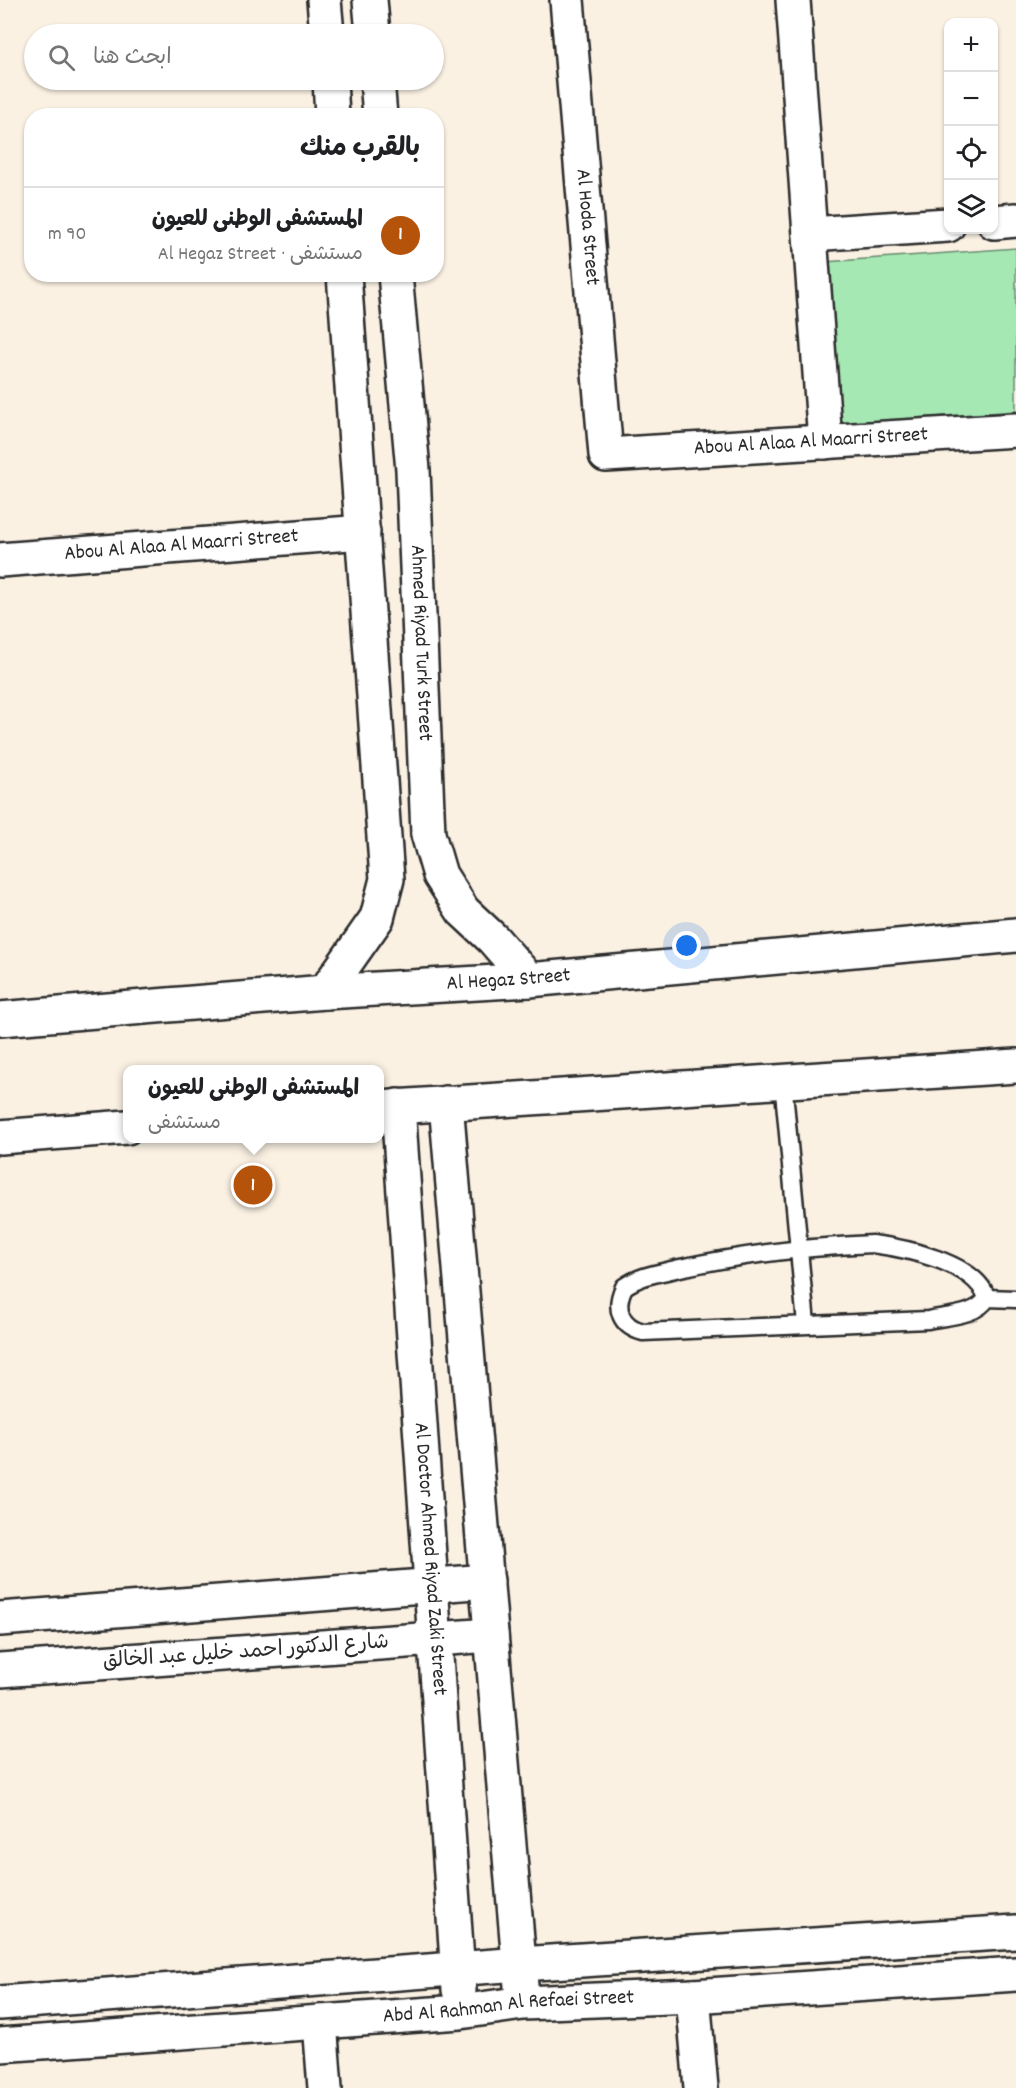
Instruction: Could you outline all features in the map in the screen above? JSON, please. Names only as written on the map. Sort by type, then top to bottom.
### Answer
[{"type":"street","points":[[324,0],[326,24]]},
{"type":"street","points":[[370,0],[372,24]]},
{"type":"street","name":"Al Hoda Street","points":[[567,0],[606,455]]},
{"type":"street","points":[[793,0],[825,442]]},
{"type":"street","points":[[331,90],[332,108]]},
{"type":"street","points":[[378,90],[379,108]]},
{"type":"street","points":[[998,222],[1016,220]]},
{"type":"street","points":[[810,234],[944,225]]},
{"type":"street","points":[[325,992],[377,918],[387,879],[345,282]]},
{"type":"street","name":"Ahmed Riyad Turk Street","points":[[396,282],[413,470],[428,834],[440,875],[463,910],[493,939],[529,980]]},
{"type":"street","name":"Abou Al Alaa Al Maarri Street","points":[[606,455],[1016,430]]},
{"type":"street","name":"Abou Al Alaa Al Maarri Street","points":[[0,560],[363,532]]},
{"type":"street","name":"Al Hegaz Street","points":[[0,1019],[325,992],[529,980],[1016,935]]},
{"type":"street","points":[[389,1107],[1016,1066]]},
{"type":"street","points":[[446,1102],[523,2003]]},
{"type":"street","name":"Al Doctor Ahmed Riyad Zaki Street","points":[[389,1107],[431,1585],[460,2012]]},
{"type":"street","points":[[0,1137],[123,1127]]},
{"type":"street","points":[[0,1619],[487,1581]]},
{"type":"street","name":"شارع الدكتور احمد خليل عبد الخالق","points":[[0,1670],[491,1635]]},
{"type":"street","name":"Abd Al Rahman Al Refaei Street","points":[[0,2003],[520,1964],[1016,1932]]},
{"type":"street","name":"Abd Al Rahman Al Refaei Street","points":[[0,2045],[460,2012],[523,2003],[693,1996],[1016,1974]]},
{"type":"street","points":[[693,1996],[701,2088]]},
{"type":"street","points":[[320,2022],[325,2088]]},
{"type":"lane","points":[[783,1081],[806,1324]]},
{"type":"lane","points":[[987,1298],[984,1289],[966,1274],[927,1255],[900,1247],[872,1244],[799,1247],[720,1259],[640,1278],[624,1287],[618,1305],[626,1323],[643,1332],[927,1320],[973,1310],[987,1298],[1016,1299]]},
{"type":"green space","points":[[1016,248],[1016,411],[838,424],[825,262]]},
{"type":"place","name":"المستشفى الوطنى للعيون","points":[[253,1185]]}]
